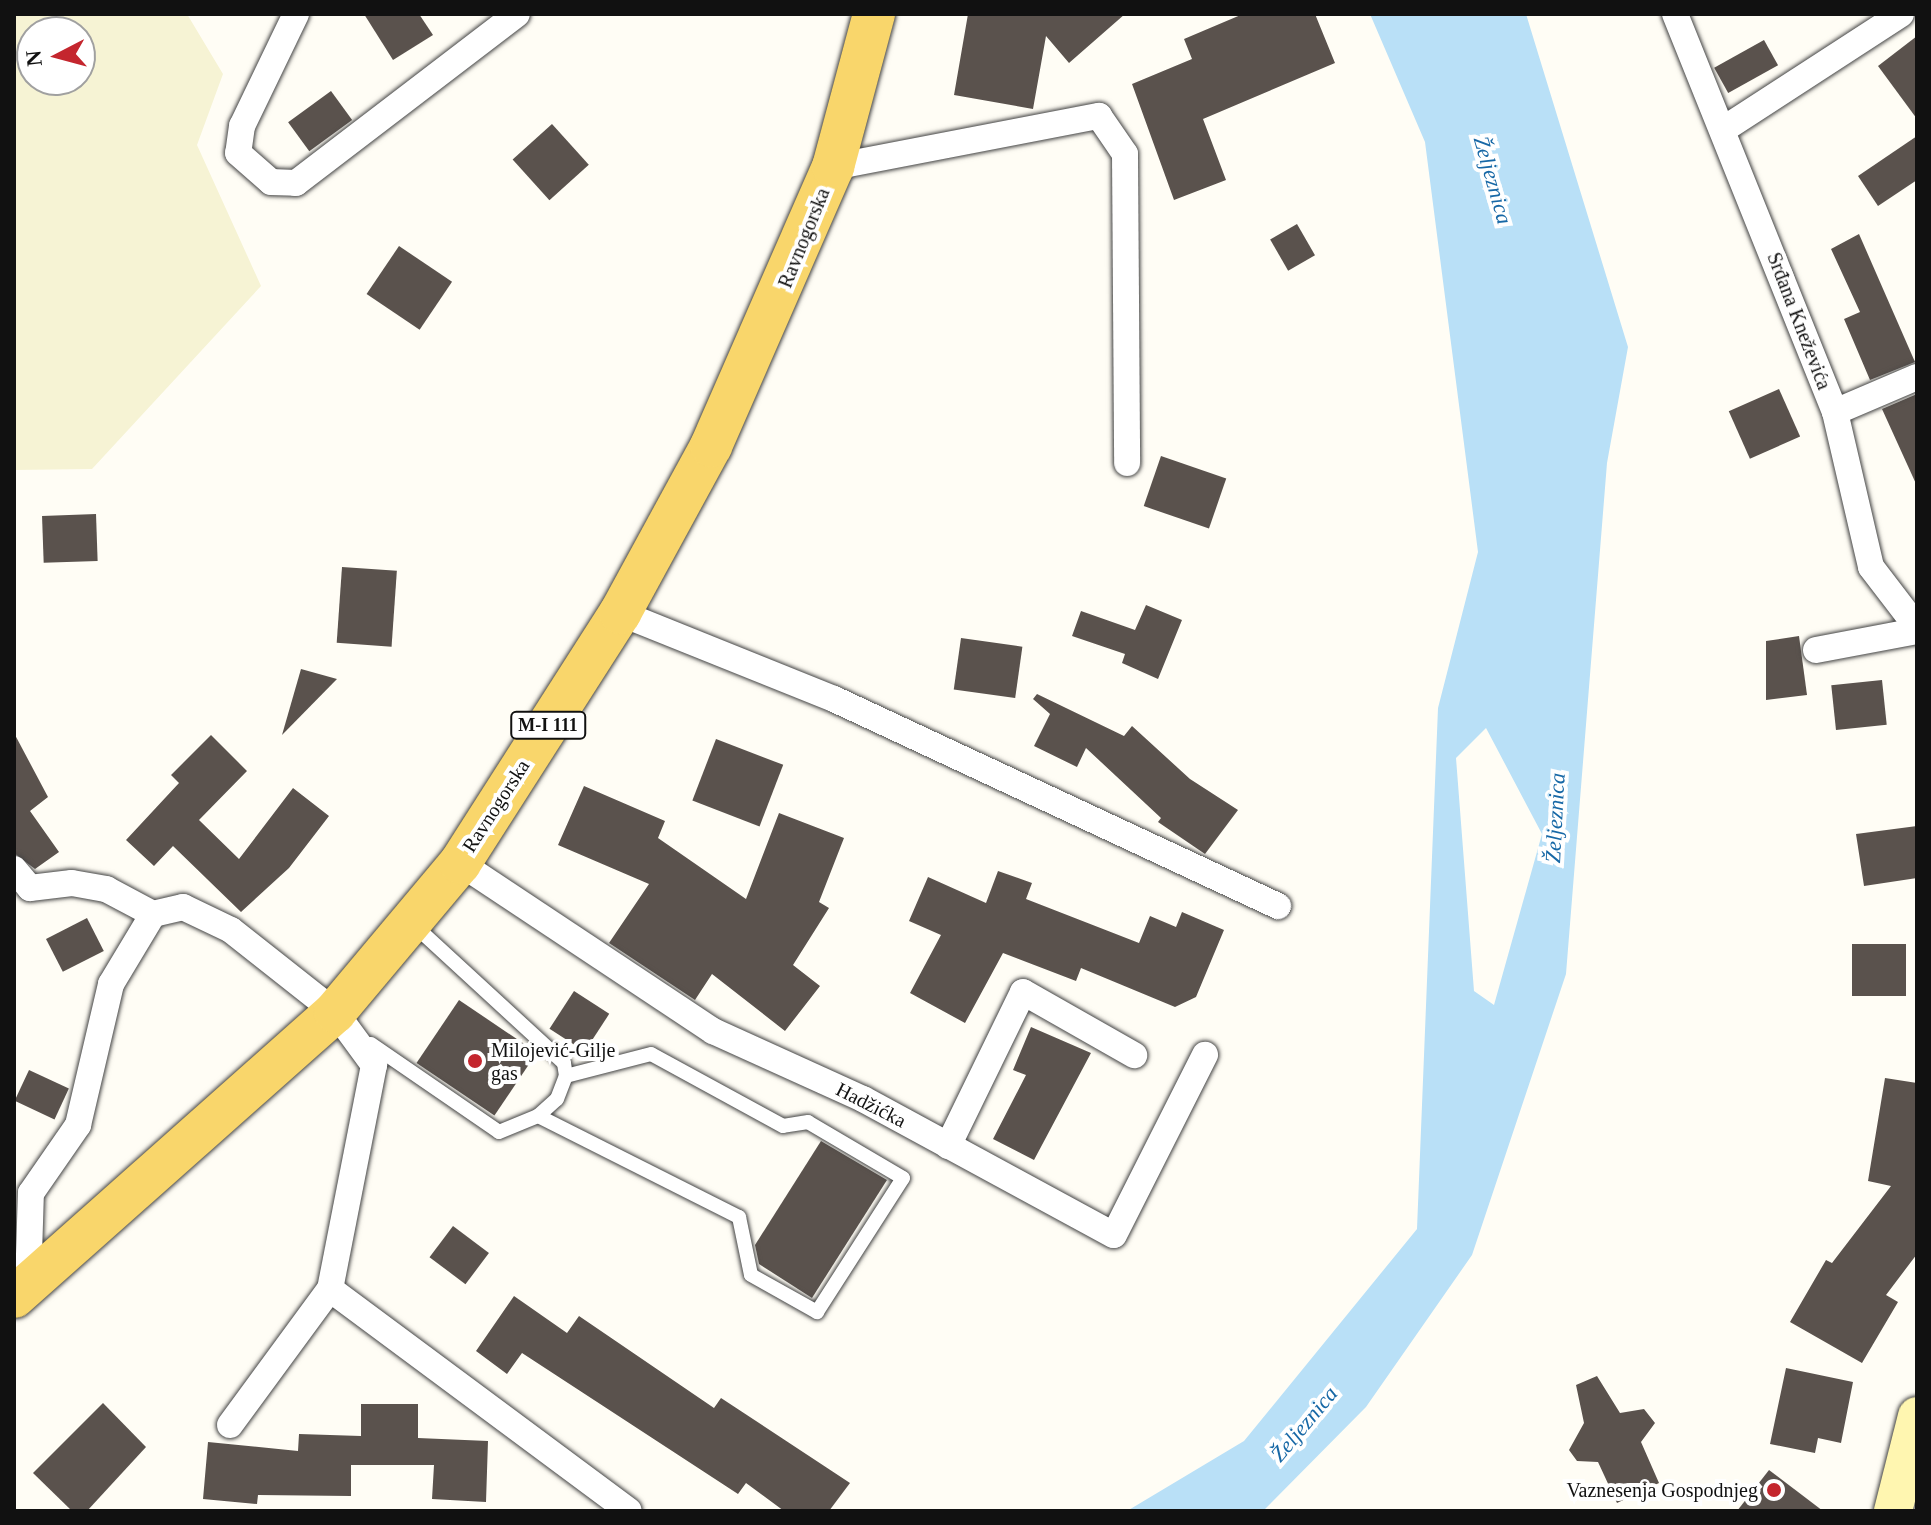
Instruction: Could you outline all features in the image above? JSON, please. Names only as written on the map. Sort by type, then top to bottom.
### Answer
[{"type":"main road","name":"Ravnogorska","points":[[21,1291],[335,1012],[460,863],[620,613],[751,365],[833,167],[874,14]]},
{"type":"main road","points":[[1893,1511],[1917,1416]]},
{"type":"street","points":[[296,14],[242,126],[238,153],[271,182],[296,183],[517,14]]},
{"type":"street","name":"Srđana Kneževića","points":[[1675,14],[1724,129],[1835,412],[1871,567],[1917,629]]},
{"type":"street","points":[[1724,129],[1901,14]]},
{"type":"street","points":[[833,167],[1099,116],[1125,154],[1127,463]]},
{"type":"street","points":[[1835,412],[1917,377]]},
{"type":"street","points":[[620,613],[914,735],[1096,827],[1278,906]]},
{"type":"street","points":[[1816,650],[1917,629]]},
{"type":"street","name":"Hadžićka","points":[[460,863],[713,1031],[948,1146],[1114,1235],[1205,1055]]},
{"type":"street","points":[[14,869],[30,888],[72,883],[106,889],[153,914],[183,907],[231,930],[335,1012],[374,1065],[330,1289],[230,1425]]},
{"type":"street","points":[[21,1291],[31,1193],[78,1125],[111,984],[153,914]]},
{"type":"street","points":[[948,1146],[1023,992],[1134,1055]]},
{"type":"street","points":[[330,1289],[629,1511]]},
{"type":"lane","points":[[335,1012],[394,1065],[499,1132],[538,1116],[557,1099],[566,1076],[564,1063],[412,922]]},
{"type":"lane","points":[[538,1116],[739,1217],[751,1275],[817,1312],[903,1178],[808,1122],[783,1126],[651,1054],[566,1076]]},
{"type":"shaded area","points":[[14,14],[187,14],[223,74],[197,145],[261,286],[92,469],[14,470]]},
{"type":"water","name":"Željeznica","points":[[1370,14],[1526,14],[1628,347],[1607,463],[1566,974],[1472,1255],[1366,1407],[1263,1511],[1127,1511],[1244,1441],[1417,1229],[1438,708],[1478,552],[1425,142]],"holes":[[[1486,728],[1542,834],[1494,1005],[1474,991],[1456,758]]]},
{"type":"building","points":[[364,14],[419,14],[433,35],[393,60]]},
{"type":"building","points":[[968,14],[1125,14],[1069,63],[1046,36],[1033,109],[954,95]]},
{"type":"building","points":[[1243,14],[1315,14],[1335,63],[1203,119],[1226,180],[1174,200],[1132,84],[1192,59],[1184,39]]},
{"type":"building","points":[[1917,36],[1917,119],[1878,66]]},
{"type":"building","points":[[1764,40],[1778,65],[1728,93],[1714,68]]},
{"type":"building","points":[[331,91],[352,120],[309,151],[288,122]]},
{"type":"building","points":[[552,124],[589,165],[549,200],[513,159]]},
{"type":"building","points":[[1917,136],[1917,180],[1878,206],[1858,176]]},
{"type":"building","points":[[1297,224],[1315,255],[1288,271],[1270,240]]},
{"type":"building","points":[[1859,234],[1915,362],[1870,380],[1844,319],[1860,312],[1831,249]]},
{"type":"building","points":[[399,246],[452,282],[420,330],[367,294]]},
{"type":"building","points":[[1779,389],[1800,437],[1750,459],[1729,411]]},
{"type":"building","points":[[1917,394],[1917,486],[1882,409]]},
{"type":"building","points":[[1161,456],[1226,478],[1209,529],[1144,506]]},
{"type":"building","points":[[96,514],[98,561],[44,563],[42,516]]},
{"type":"building","points":[[342,567],[397,571],[392,647],[337,643]]},
{"type":"building","points":[[1146,605],[1182,620],[1158,679],[1122,663],[1125,654],[1072,636],[1081,611],[1135,630]]},
{"type":"building","points":[[1799,636],[1807,695],[1766,700],[1766,641]]},
{"type":"building","points":[[961,638],[1022,647],[1015,698],[954,689]]},
{"type":"building","points":[[301,669],[337,679],[282,735]]},
{"type":"building","points":[[1882,680],[1887,725],[1836,730],[1831,685]]},
{"type":"building","points":[[1037,694],[1124,736],[1132,726],[1190,779],[1238,810],[1205,854],[1158,822],[1161,818],[1086,748],[1077,767],[1034,746],[1050,714],[1033,699]]},
{"type":"building","points":[[14,733],[48,797],[30,811],[59,852],[35,869],[14,853]]},
{"type":"building","points":[[211,735],[247,771],[199,820],[239,859],[293,788],[329,816],[289,868],[241,912],[173,846],[154,866],[126,840],[179,783],[171,775]]},
{"type":"building","points":[[716,739],[783,765],[760,826],[692,801]]},
{"type":"building","points":[[584,786],[665,821],[658,838],[746,899],[779,813],[844,838],[819,902],[829,908],[793,965],[820,986],[785,1031],[712,974],[695,1000],[609,943],[649,884],[558,845]]},
{"type":"building","points":[[1917,826],[1917,878],[1864,886],[1856,834]]},
{"type":"building","points":[[998,871],[1032,883],[1026,899],[1139,943],[1150,916],[1176,927],[1182,912],[1224,930],[1196,997],[1175,1007],[1081,968],[1076,981],[1003,953],[965,1023],[910,993],[941,935],[909,921],[928,877],[986,903]]},
{"type":"building","points":[[87,918],[104,951],[63,972],[46,939]]},
{"type":"building","points":[[1852,944],[1906,944],[1906,996],[1852,996]]},
{"type":"building","points":[[574,991],[609,1014],[585,1052],[549,1029]]},
{"type":"building","name":"Milojević-Gilje gas","points":[[459,1000],[537,1053],[494,1116],[417,1063]]},
{"type":"building","points":[[1031,1027],[1091,1053],[1034,1160],[993,1139],[1026,1075],[1013,1070]]},
{"type":"building","points":[[29,1070],[69,1089],[55,1119],[15,1101]]},
{"type":"building","points":[[1885,1078],[1917,1083],[1917,1254],[1886,1295],[1898,1302],[1862,1363],[1790,1322],[1826,1260],[1832,1263],[1891,1186],[1868,1181]]},
{"type":"building","points":[[821,1141],[887,1180],[812,1298],[759,1264],[755,1245]]},
{"type":"building","points":[[453,1226],[489,1253],[465,1284],[430,1257]]},
{"type":"building","points":[[514,1296],[567,1333],[579,1316],[714,1408],[721,1398],[850,1483],[829,1511],[784,1511],[746,1483],[738,1494],[522,1353],[507,1374],[476,1351]]},
{"type":"building","points":[[1786,1368],[1853,1382],[1841,1443],[1818,1438],[1815,1453],[1770,1444]]},
{"type":"building","points":[[1597,1376],[1620,1413],[1644,1409],[1655,1423],[1641,1442],[1659,1483],[1617,1503],[1598,1462],[1577,1461],[1569,1450],[1584,1423],[1576,1385]]},
{"type":"building","points":[[103,1403],[146,1447],[87,1511],[72,1511],[33,1473]]},
{"type":"building","points":[[361,1404],[418,1404],[418,1438],[488,1441],[486,1502],[432,1499],[434,1465],[351,1465],[351,1496],[258,1495],[257,1504],[203,1499],[208,1442],[298,1451],[299,1434],[361,1436]]},
{"type":"building","name":"Vaznesenja Gospodnjeg","points":[[1769,1470],[1823,1511],[1737,1511]]},
{"type":"place","name":"Milojević-Gilje gas","points":[[475,1061]]},
{"type":"place","name":"Vaznesenja Gospodnjeg","points":[[1774,1490]]}]
